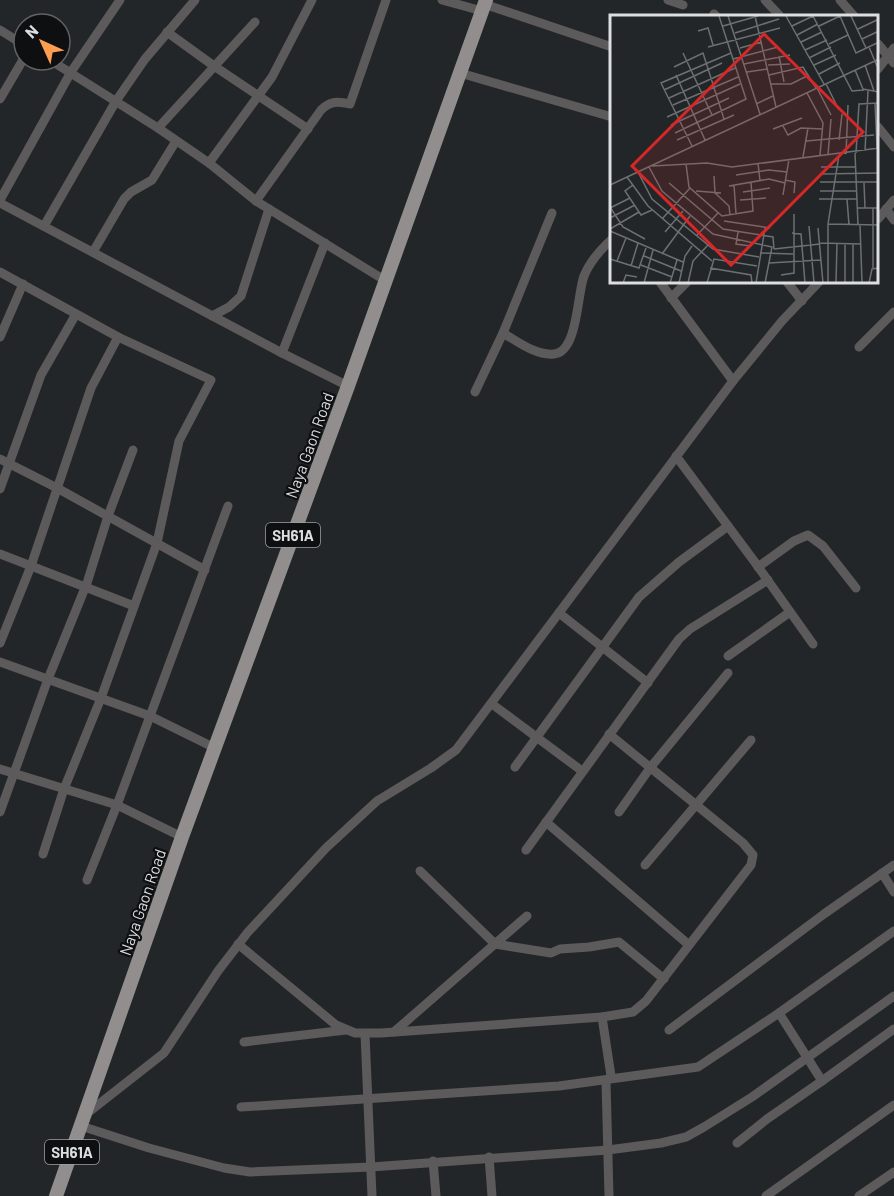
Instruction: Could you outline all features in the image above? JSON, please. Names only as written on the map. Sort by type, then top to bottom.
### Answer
[{"type":"main road","name":"Naya Gaon Road","points":[[84,1116],[182,837],[348,386],[484,5]]},
{"type":"main road","name":"SH61A","points":[[56,1196],[84,1116]]},
{"type":"street","points":[[72,71],[120,0]]},
{"type":"street","points":[[44,226],[116,101],[145,59],[195,0]]},
{"type":"street","points":[[209,163],[272,77],[312,0]]},
{"type":"street","points":[[256,201],[321,110],[330,103],[350,104],[386,0]]},
{"type":"street","points":[[442,0],[484,5],[610,46]]},
{"type":"street","points":[[668,0],[683,5]]},
{"type":"street","points":[[765,0],[779,15]]},
{"type":"street","points":[[840,0],[853,15]]},
{"type":"street","points":[[158,128],[255,22]]},
{"type":"street","points":[[167,32],[308,129]]},
{"type":"street","points":[[879,45],[891,60]]},
{"type":"street","points":[[891,60],[894,48]]},
{"type":"street","points":[[0,99],[16,72]]},
{"type":"street","points":[[348,386],[212,316],[0,201],[71,72],[209,163],[256,201],[386,281]]},
{"type":"street","points":[[459,73],[610,116]]},
{"type":"street","points":[[879,128],[894,147]]},
{"type":"street","points":[[93,252],[124,199],[131,192],[152,180],[176,141]]},
{"type":"street","points":[[879,218],[894,200]]},
{"type":"street","points":[[212,316],[229,307],[241,296],[269,209]]},
{"type":"street","points":[[886,209],[894,220]]},
{"type":"street","points":[[475,392],[503,333],[552,213]]},
{"type":"street","points":[[503,333],[539,352],[554,354],[563,350],[571,339],[583,277],[590,263],[610,241]]},
{"type":"street","points":[[282,353],[325,243]]},
{"type":"street","points":[[0,272],[118,337],[211,380],[179,441],[157,543],[101,698],[64,789],[43,854]]},
{"type":"street","points":[[0,337],[22,284]]},
{"type":"street","points":[[661,284],[733,381]]},
{"type":"street","points":[[671,298],[685,284]]},
{"type":"street","points":[[789,284],[802,301]]},
{"type":"street","points":[[84,1116],[164,1053],[238,944],[326,848],[377,801],[456,750],[733,381],[782,321],[817,284]]},
{"type":"street","points":[[859,347],[894,312]]},
{"type":"street","points":[[0,489],[5,462],[41,375],[76,314]]},
{"type":"street","points":[[0,643],[31,566],[91,388],[118,337]]},
{"type":"street","points":[[0,812],[48,679],[86,587],[108,516],[133,450]]},
{"type":"street","points":[[676,456],[813,644]]},
{"type":"street","points":[[5,462],[57,488],[205,570]]},
{"type":"street","points":[[87,880],[228,506]]},
{"type":"street","points":[[515,767],[639,597],[728,526]]},
{"type":"street","points":[[758,567],[794,541],[808,535],[823,546],[855,588]]},
{"type":"street","points":[[0,554],[134,606]]},
{"type":"street","points":[[526,850],[679,639],[690,629],[768,580]]},
{"type":"street","points":[[728,656],[790,612]]},
{"type":"street","points":[[559,613],[648,683]]},
{"type":"street","points":[[0,662],[150,716],[215,748]]},
{"type":"street","points":[[619,812],[650,768],[728,673]]},
{"type":"street","points":[[492,704],[582,771]]},
{"type":"street","points":[[244,1042],[346,1030],[365,1034],[602,1017],[624,1015],[638,1009],[664,979],[753,861],[750,849],[609,734]]},
{"type":"street","points":[[645,865],[751,740]]},
{"type":"street","points":[[0,769],[117,805],[182,837]]},
{"type":"street","points":[[546,822],[689,945]]},
{"type":"street","points":[[669,1030],[894,865]]},
{"type":"street","points":[[420,871],[495,944],[551,953],[560,949],[619,942],[664,979]]},
{"type":"street","points":[[882,873],[894,892]]},
{"type":"street","points":[[394,1032],[527,916]]},
{"type":"street","points":[[241,1107],[606,1082],[698,1068],[894,931]]},
{"type":"street","points":[[238,944],[325,1017],[346,1030]]},
{"type":"street","points":[[84,1116],[192,1159],[250,1172],[371,1167],[608,1150],[662,1143],[686,1137],[752,1097],[894,996]]},
{"type":"street","points":[[779,1013],[822,1081]]},
{"type":"street","points":[[602,1017],[611,1076],[606,1082],[609,1196]]},
{"type":"street","points":[[737,1143],[894,1029]]},
{"type":"street","points":[[365,1034],[372,1196]]},
{"type":"street","points":[[766,1196],[894,1105]]},
{"type":"street","points":[[489,1157],[492,1196]]},
{"type":"street","points":[[433,1161],[436,1196]]},
{"type":"street","points":[[859,1196],[894,1172]]}]
